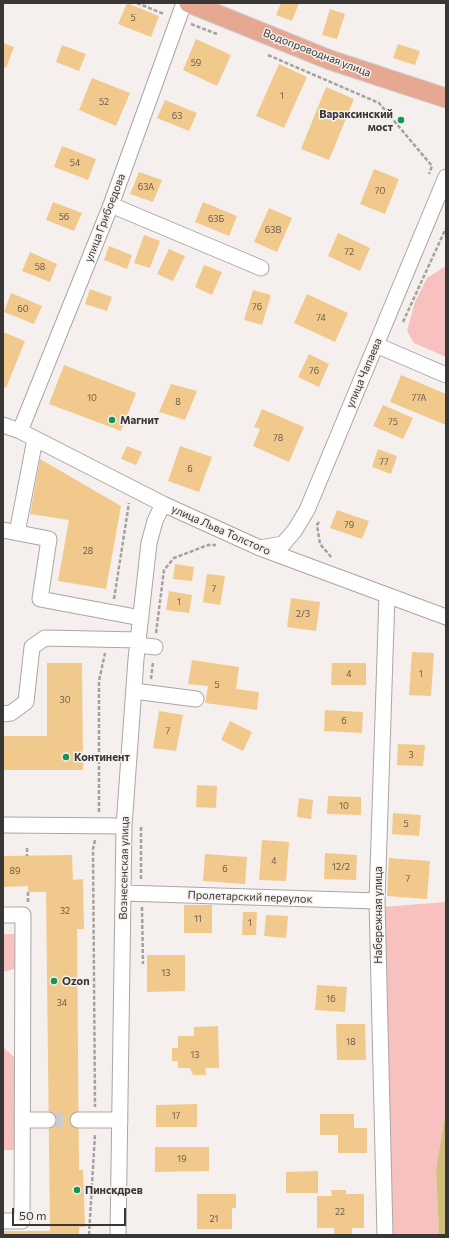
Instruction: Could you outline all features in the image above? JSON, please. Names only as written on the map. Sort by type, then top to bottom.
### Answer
[{"type":"main road","name":"Водопроводная улица","points":[[189,3],[330,60],[446,98]]},
{"type":"street","name":"улица Грибоедова","points":[[20,431],[111,205],[184,3]]},
{"type":"street","name":"улица Чапаева","points":[[260,548],[283,544],[295,530],[307,510],[445,184]]},
{"type":"street","points":[[111,205],[261,268]]},
{"type":"street","points":[[376,345],[446,375]]},
{"type":"street","name":"улица Льва Толстого","points":[[3,425],[20,431],[163,504],[260,548],[446,617]]},
{"type":"street","points":[[35,439],[10,531],[49,539],[40,600],[141,618]]},
{"type":"street","name":"Вознесенская улица","points":[[118,1235],[124,826],[138,642],[149,543],[155,521],[163,504]]},
{"type":"street","name":"Набережная улица","points":[[385,1235],[377,901],[387,595]]},
{"type":"street","points":[[3,714],[12,713],[26,702],[32,647],[45,638],[138,642],[155,647]]},
{"type":"street","points":[[134,691],[196,699]]},
{"type":"street","points":[[3,825],[124,826]]},
{"type":"street","name":"Пролетарский переулок","points":[[123,893],[377,901]]},
{"type":"street","points":[[3,915],[22,915],[22,1221],[3,1221]]},
{"type":"street","points":[[22,1120],[48,1120]]},
{"type":"street","points":[[78,1120],[120,1120]]},
{"type":"path","points":[[137,3],[220,35]]},
{"type":"path","points":[[262,52],[379,103],[432,166],[427,181]]},
{"type":"path","points":[[390,351],[446,228]]},
{"type":"path","points":[[320,518],[317,525],[320,544],[335,562]]},
{"type":"path","points":[[150,693],[164,570],[174,558],[208,545],[220,545]]},
{"type":"path","points":[[140,827],[142,964]]},
{"type":"path","points":[[27,848],[27,856]]},
{"type":"shaded area","points":[[446,266],[446,357],[414,343],[407,331],[415,302],[427,278]]},
{"type":"shaded area","points":[[446,902],[446,1110],[436,1169],[439,1235],[388,1235],[382,907]]},
{"type":"shaded area","points":[[3,934],[14,934],[17,968],[3,972]]},
{"type":"shaded area","points":[[3,1047],[17,1060],[15,1150],[3,1150]]},
{"type":"shaded area","points":[[446,1110],[446,1235],[439,1235],[436,1169]]},
{"type":"building","points":[[127,3],[159,16],[151,37],[118,24]]},
{"type":"building","points":[[281,3],[299,3],[292,21],[276,15]]},
{"type":"building","points":[[330,9],[345,14],[337,39],[322,35]]},
{"type":"building","points":[[196,39],[231,55],[217,86],[183,70]]},
{"type":"building","points":[[3,43],[14,47],[6,68],[3,67]]},
{"type":"building","points":[[398,44],[420,51],[415,65],[393,58]]},
{"type":"building","points":[[62,45],[86,54],[79,71],[56,62]]},
{"type":"building","points":[[279,64],[307,77],[284,128],[256,116]]},
{"type":"building","points":[[92,78],[130,93],[116,126],[79,110]]},
{"type":"building","points":[[326,87],[354,99],[329,160],[301,149]]},
{"type":"building","points":[[165,100],[197,113],[189,131],[157,118]]},
{"type":"building","points":[[62,146],[96,159],[88,180],[54,167]]},
{"type":"building","points":[[374,169],[399,179],[385,214],[360,204]]},
{"type":"building","points":[[139,172],[162,180],[153,202],[130,194]]},
{"type":"building","points":[[53,202],[82,213],[74,231],[46,220]]},
{"type":"building","points":[[203,202],[237,216],[229,236],[195,222]]},
{"type":"building","points":[[269,208],[292,218],[277,252],[254,242]]},
{"type":"building","points":[[338,233],[370,248],[360,271],[328,256]]},
{"type":"building","points":[[144,235],[160,241],[150,268],[134,263]]},
{"type":"building","points":[[109,246],[132,255],[127,269],[104,260]]},
{"type":"building","points":[[169,249],[185,256],[173,281],[157,274]]},
{"type":"building","points":[[30,252],[57,264],[50,282],[22,271]]},
{"type":"building","points":[[204,265],[222,272],[212,295],[195,287]]},
{"type":"building","points":[[90,289],[112,297],[107,311],[85,304]]},
{"type":"building","points":[[253,290],[271,295],[262,325],[244,320]]},
{"type":"building","points":[[11,293],[42,306],[34,324],[4,312]]},
{"type":"building","points":[[307,294],[348,313],[335,342],[294,323]]},
{"type":"building","points":[[3,332],[25,341],[6,388],[3,387]]},
{"type":"building","points":[[309,354],[329,364],[319,387],[298,377]]},
{"type":"building","points":[[64,365],[136,393],[121,431],[49,404]]},
{"type":"building","points":[[401,375],[446,394],[446,425],[390,402]]},
{"type":"building","points":[[171,384],[197,391],[185,420],[159,412]]},
{"type":"building","points":[[383,405],[413,418],[403,439],[373,426]]},
{"type":"building","points":[[262,409],[304,427],[289,462],[253,446],[260,429],[254,427]]},
{"type":"building","points":[[127,446],[142,452],[136,465],[121,459]]},
{"type":"building","points":[[180,446],[212,457],[199,492],[168,481]]},
{"type":"building","points":[[378,449],[397,456],[391,474],[372,467]]},
{"type":"building","points":[[40,459],[121,506],[106,589],[58,581],[69,520],[30,514]]},
{"type":"building","points":[[337,510],[369,521],[362,539],[330,528]]},
{"type":"building","points":[[175,564],[194,567],[192,581],[173,579]]},
{"type":"building","points":[[207,574],[225,576],[220,605],[203,602]]},
{"type":"building","points":[[169,591],[192,595],[189,613],[166,610]]},
{"type":"building","points":[[291,598],[320,602],[316,631],[287,627]]},
{"type":"building","points":[[412,652],[434,653],[431,696],[409,695]]},
{"type":"building","points":[[192,660],[239,667],[236,689],[259,692],[257,710],[205,703],[208,686],[188,684]]},
{"type":"building","points":[[47,663],[82,663],[83,770],[3,770],[3,736],[47,736]]},
{"type":"building","points":[[332,663],[366,663],[366,685],[331,685]]},
{"type":"building","points":[[325,710],[363,712],[362,733],[324,731]]},
{"type":"building","points":[[159,711],[183,715],[176,751],[153,748]]},
{"type":"building","points":[[230,721],[252,732],[243,751],[221,740]]},
{"type":"building","points":[[398,744],[425,745],[423,766],[397,765]]},
{"type":"building","points":[[197,785],[217,786],[216,808],[196,807]]},
{"type":"building","points":[[328,796],[361,797],[361,815],[327,814]]},
{"type":"building","points":[[299,798],[313,800],[311,819],[297,817]]},
{"type":"building","points":[[393,813],[421,815],[419,836],[392,834]]},
{"type":"building","points":[[262,840],[289,842],[286,881],[259,880]]},
{"type":"building","points":[[325,853],[357,855],[356,880],[324,879]]},
{"type":"building","points":[[205,854],[247,857],[245,884],[203,881]]},
{"type":"building","points":[[72,855],[73,880],[83,879],[84,929],[77,929],[79,1170],[83,1170],[85,1227],[79,1227],[79,1235],[3,1235],[3,1231],[50,1231],[46,892],[28,892],[28,886],[3,887],[3,856]]},
{"type":"building","points":[[389,858],[430,861],[427,899],[387,896]]},
{"type":"building","points":[[184,905],[212,905],[212,933],[184,933]]},
{"type":"building","points":[[243,912],[257,912],[256,935],[242,935]]},
{"type":"building","points":[[266,915],[288,916],[286,938],[264,936]]},
{"type":"building","points":[[147,955],[185,955],[185,991],[147,992]]},
{"type":"building","points":[[317,985],[347,987],[345,1012],[315,1010]]},
{"type":"building","points":[[336,1024],[365,1024],[366,1060],[337,1060]]},
{"type":"building","points":[[218,1026],[219,1068],[205,1068],[206,1075],[193,1075],[190,1068],[178,1068],[178,1061],[172,1061],[172,1048],[178,1048],[178,1036],[194,1036],[194,1027]]},
{"type":"building","points":[[197,1104],[197,1127],[156,1127],[156,1105]]},
{"type":"building","points":[[320,1114],[354,1114],[354,1128],[367,1128],[367,1153],[338,1153],[338,1135],[320,1135]]},
{"type":"building","points":[[155,1147],[209,1147],[209,1171],[155,1172]]},
{"type":"building","points":[[318,1171],[318,1193],[286,1193],[286,1172]]},
{"type":"building","points":[[331,1190],[346,1190],[346,1194],[364,1194],[364,1228],[352,1228],[352,1235],[334,1235],[334,1228],[317,1228],[317,1196],[332,1196]]},
{"type":"building","points":[[197,1194],[236,1194],[236,1208],[232,1208],[232,1229],[197,1229]]},
{"type":"tunnel","points":[[48,1120],[78,1120]]},
{"type":"place","name":"Вараксинский мост","points":[[401,120]]},
{"type":"place","name":"Магнит","points":[[112,420]]},
{"type":"place","name":"Континент","points":[[66,757]]},
{"type":"place","name":"Ozon","points":[[54,981]]},
{"type":"place","name":"Пинскдрев","points":[[77,1190]]}]
